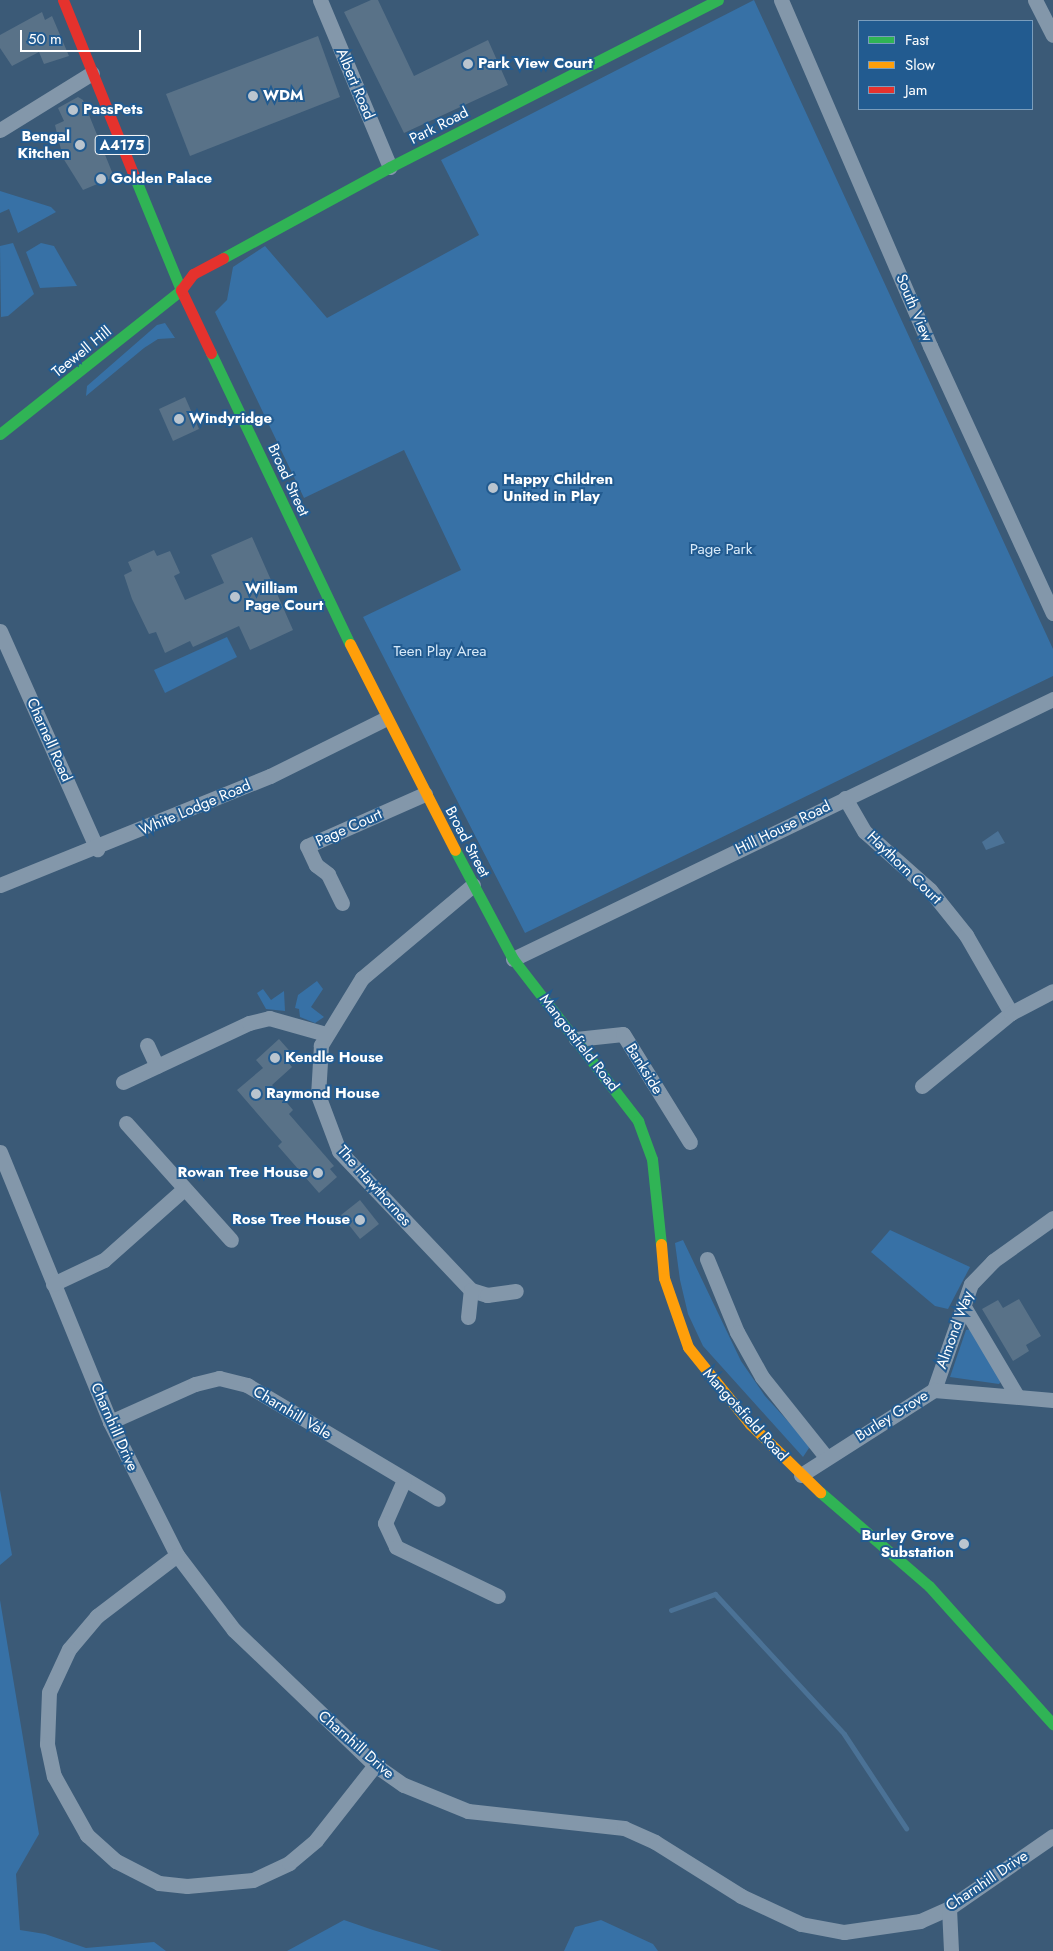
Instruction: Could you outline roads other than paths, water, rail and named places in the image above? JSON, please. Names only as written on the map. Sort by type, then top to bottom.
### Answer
[{"type":"main road","name":"Broad Street","points":[[63,0],[181,290],[385,719],[513,959]]},
{"type":"main road","name":"Park Road","points":[[181,290],[193,274],[390,168],[718,0]]},
{"type":"main road","name":"Teewell Hill","points":[[0,434],[70,382],[181,290]]},
{"type":"main road","name":"Mangotsfield Road","points":[[513,959],[614,1085],[638,1122],[649,1152],[664,1278],[688,1347],[721,1392],[801,1475],[929,1586],[1053,1724]]},
{"type":"street","name":"Albert Road","points":[[320,0],[390,168]]},
{"type":"street","name":"South View","points":[[781,0],[930,346],[1053,613]]},
{"type":"street","points":[[1035,0],[1053,35]]},
{"type":"street","points":[[0,130],[92,73]]},
{"type":"street","name":"Charnell Road","points":[[0,631],[96,849]]},
{"type":"street","name":"Hill House Road","points":[[513,959],[1053,699]]},
{"type":"street","name":"White Lodge Road","points":[[0,885],[96,849],[270,776],[385,719]]},
{"type":"street","name":"Page Court","points":[[342,903],[328,874],[316,865],[307,846],[425,794]]},
{"type":"street","name":"Haythorn Court","points":[[846,798],[865,832],[930,890],[966,935],[1011,1013]]},
{"type":"street","name":"The Hawthornes","points":[[471,1290],[339,1151],[318,1095],[318,1062],[326,1034],[362,978],[473,885]]},
{"type":"street","points":[[922,1086],[1011,1013],[1053,991]]},
{"type":"street","points":[[123,1082],[249,1023],[269,1018],[326,1034]]},
{"type":"street","name":"Bankside","points":[[576,1039],[622,1034],[690,1142]]},
{"type":"street","points":[[147,1045],[157,1066]]},
{"type":"street","points":[[126,1123],[231,1240]]},
{"type":"street","name":"Charnhill Drive","points":[[0,1152],[110,1422],[177,1554],[234,1630],[375,1765],[404,1786],[468,1811],[624,1828],[655,1842],[741,1896],[801,1924],[844,1932],[876,1929],[920,1921],[949,1908],[1053,1836]]},
{"type":"street","points":[[54,1284],[104,1260],[184,1188]]},
{"type":"street","name":"Almond Way","points":[[934,1390],[971,1284],[994,1261],[1053,1218]]},
{"type":"street","points":[[707,1259],[736,1332],[762,1377],[826,1457]]},
{"type":"street","points":[[468,1317],[471,1290],[488,1295],[516,1291]]},
{"type":"street","points":[[963,1305],[1017,1396]]},
{"type":"street","name":"Charnhill Vale","points":[[110,1422],[195,1384],[219,1378],[246,1385],[404,1480],[438,1498]]},
{"type":"street","name":"Burley Grove","points":[[801,1475],[826,1457],[934,1390],[1053,1400]]},
{"type":"street","points":[[404,1480],[385,1523],[396,1547],[498,1596]]},
{"type":"street","points":[[177,1554],[97,1616],[69,1649],[48,1692],[48,1744],[54,1776],[87,1835],[116,1861],[159,1882],[197,1886],[253,1880],[290,1863],[316,1840],[375,1765]]},
{"type":"street","points":[[949,1908],[951,1951]]},
{"type":"waterway","points":[[671,1610],[715,1594],[844,1734],[906,1828]]},
{"type":"place","name":"Park View Court","points":[[468,64]]},
{"type":"place","name":"WDM","points":[[253,96]]},
{"type":"place","name":"PassPets","points":[[73,110]]},
{"type":"place","name":"Bengal Kitchen","points":[[80,145]]},
{"type":"place","name":"Golden Palace","points":[[101,179]]},
{"type":"place","name":"Windyridge","points":[[179,419]]},
{"type":"place","name":"Happy Children United in Play","points":[[493,488]]},
{"type":"place","name":"William Page Court","points":[[235,597]]},
{"type":"place","name":"Kendle House","points":[[275,1058]]},
{"type":"place","name":"Raymond House","points":[[256,1094]]},
{"type":"place","name":"Rowan Tree House","points":[[318,1173]]},
{"type":"place","name":"Rose Tree House","points":[[360,1220]]},
{"type":"place","name":"Burley Grove Substation","points":[[964,1544]]},
{"type":"park label","name":"Page Park","points":[[721,550]]},
{"type":"park label","name":"Teen Play Area","points":[[440,652]]}]
